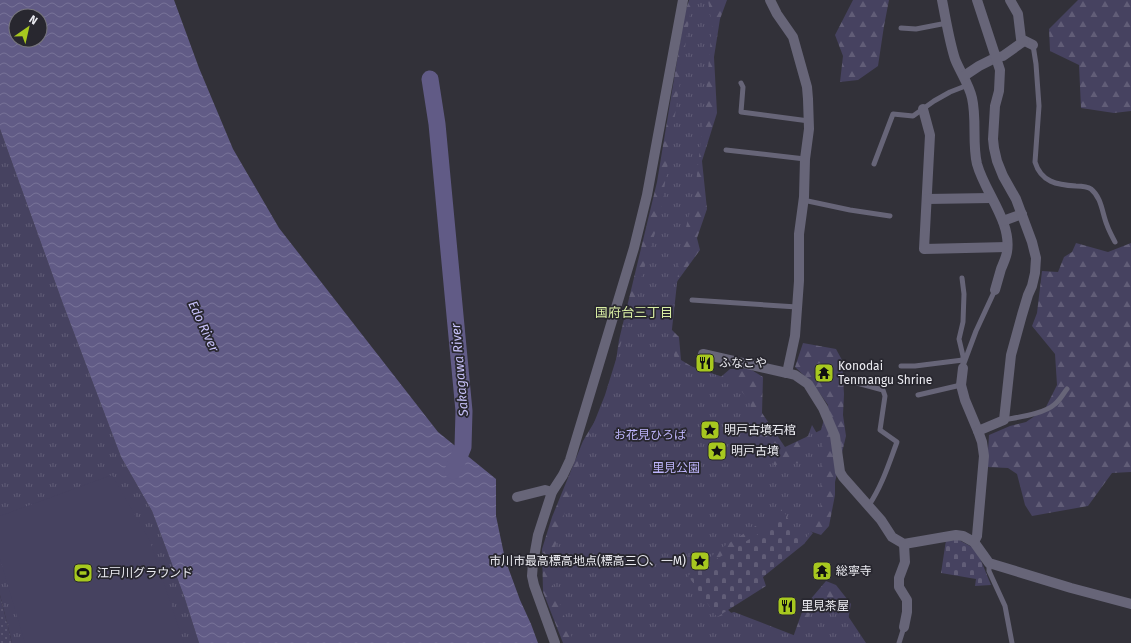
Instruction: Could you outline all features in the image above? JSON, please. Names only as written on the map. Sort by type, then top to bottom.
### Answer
[{"type":"street","points":[[555,643],[532,576],[538,535],[552,492],[563,476],[570,460],[634,248],[647,195],[683,0]]},
{"type":"street","points":[[770,0],[777,14],[793,37],[807,87],[809,121],[799,234],[799,281],[795,336],[787,373]]},
{"type":"street","points":[[942,0],[946,23],[956,60],[972,96],[976,158],[982,179],[1003,221],[1007,253],[995,290]]},
{"type":"street","points":[[977,0],[1000,70],[994,118],[994,148],[1002,176],[1016,199],[1022,214],[1036,258],[1036,273],[1028,295],[1011,355],[1004,420],[978,431]]},
{"type":"street","points":[[1010,0],[1018,14],[1021,38],[1029,43]]},
{"type":"street","points":[[966,81],[979,66],[1029,43]]},
{"type":"street","points":[[923,109],[930,135],[924,249],[1007,247]]},
{"type":"street","points":[[927,199],[991,198]]},
{"type":"street","points":[[1003,221],[1022,214]]},
{"type":"street","points":[[703,354],[794,374],[808,384],[823,408],[835,436],[840,472],[881,520],[892,537],[904,544],[956,535],[963,536],[974,542],[989,563],[1131,604]]},
{"type":"street","points":[[963,364],[961,385],[965,400],[982,442],[984,456],[977,536],[974,542]]},
{"type":"street","points":[[517,497],[545,490],[552,492]]},
{"type":"street","points":[[904,544],[905,562],[899,578],[898,587],[907,600],[907,612],[904,627]]},
{"type":"lane","points":[[901,28],[916,29],[946,23]]},
{"type":"lane","points":[[1029,43],[1036,64],[1039,106],[1035,162],[1037,168],[1054,183],[1064,186],[1087,186],[1091,189],[1099,201],[1107,226],[1115,242]]},
{"type":"lane","points":[[874,164],[893,114],[913,116],[966,81]]},
{"type":"lane","points":[[741,83],[741,112],[809,121]]},
{"type":"lane","points":[[726,150],[805,159]]},
{"type":"lane","points":[[803,200],[850,210],[890,216]]},
{"type":"lane","points":[[962,278],[964,294],[959,339],[963,364]]},
{"type":"lane","points":[[963,364],[995,290]]},
{"type":"lane","points":[[692,300],[797,307]]},
{"type":"lane","points":[[901,366],[963,364]]},
{"type":"lane","points":[[857,384],[883,390],[885,396],[880,430],[897,442],[875,497],[869,506]]},
{"type":"lane","points":[[918,395],[961,385]]},
{"type":"lane","points":[[1004,420],[1036,413],[1049,408],[1056,404],[1067,389]]},
{"type":"lane","points":[[989,563],[989,571],[1004,606],[1012,643]]},
{"type":"lane","points":[[899,643],[904,627]]},
{"type":"green space","name":"里見公園","points":[[689,0],[727,0],[720,19],[714,57],[717,113],[702,161],[707,209],[697,238],[700,250],[668,294],[662,320],[679,337],[681,360],[716,381],[730,369],[750,369],[763,377],[762,413],[785,447],[821,430],[828,405],[813,384],[795,367],[803,343],[836,349],[842,360],[844,394],[843,415],[846,436],[835,482],[835,495],[829,526],[821,535],[786,523],[723,605],[747,628],[769,643],[563,643],[543,592],[542,549],[552,517],[583,441],[611,394],[619,340],[657,182],[685,12]]},
{"type":"green space","name":"里見公園","points":[[692,0],[708,0],[712,26],[695,192],[681,247],[671,338],[675,361],[732,380],[748,399],[774,465],[798,463],[812,425],[822,442],[821,509],[804,544],[782,509],[720,549],[688,576],[717,617],[734,612],[796,636],[823,594],[842,607],[866,643],[574,643],[548,572],[580,458],[605,395],[660,217]]},
{"type":"green space","points":[[853,0],[889,0],[878,66],[858,80],[840,82],[843,56],[835,35]]},
{"type":"green space","points":[[1078,0],[1131,0],[1131,111],[1114,113],[1081,108],[1079,65],[1050,51],[1049,29]]},
{"type":"green space","points":[[0,129],[63,304],[121,457],[152,511],[184,596],[199,643],[12,643],[0,595]]},
{"type":"green space","points":[[1076,243],[1108,252],[1131,243],[1131,472],[1112,473],[1088,506],[1032,516],[1025,505],[1017,474],[1008,468],[987,467],[989,435],[1010,426],[1026,422],[1045,409],[1057,385],[1055,354],[1032,326],[1037,313],[1042,271],[1058,272],[1064,257],[1072,252]]},
{"type":"green space","name":"江戸川グラウンド","points":[[112,475],[150,541],[184,643],[25,643],[0,559],[0,516]]},
{"type":"green space","points":[[782,509],[813,533],[804,544],[763,577],[766,586],[717,617],[688,576],[770,527]]},
{"type":"green space","points":[[946,540],[959,540],[972,547],[980,558],[991,585],[975,586],[976,579],[941,573]]},
{"type":"green space","points":[[826,581],[836,585],[851,604],[846,631],[791,643],[802,612]]},
{"type":"green space","points":[[0,595],[12,643],[0,643]]},
{"type":"water","name":"Edo River","points":[[0,0],[174,0],[199,68],[233,149],[279,228],[438,432],[496,479],[496,516],[505,559],[538,643],[199,643],[184,596],[152,511],[121,457],[63,304],[0,129]]},
{"type":"waterway","name":"Sakagawa River","points":[[430,79],[437,124],[464,411],[463,447],[453,471]]},
{"type":"place","name":"ふなこや","points":[[705,363]]},
{"type":"place","name":"Konodai Tenmangu Shrine","points":[[824,373]]},
{"type":"place","name":"明戸古墳石棺","points":[[710,430]]},
{"type":"place","name":"明戸古墳","points":[[717,451]]},
{"type":"place","name":"市川市最高標高地点(標高三〇、一M)","points":[[700,561]]},
{"type":"place","name":"総寧寺","points":[[822,571]]},
{"type":"place","name":"江戸川グラウンド","points":[[83,573]]},
{"type":"place","name":"里見茶屋","points":[[787,606]]},
{"type":"district","name":"国府台三丁目","points":[[634,312]]},
{"type":"park label","name":"お花見ひろば","points":[[650,435]]}]
